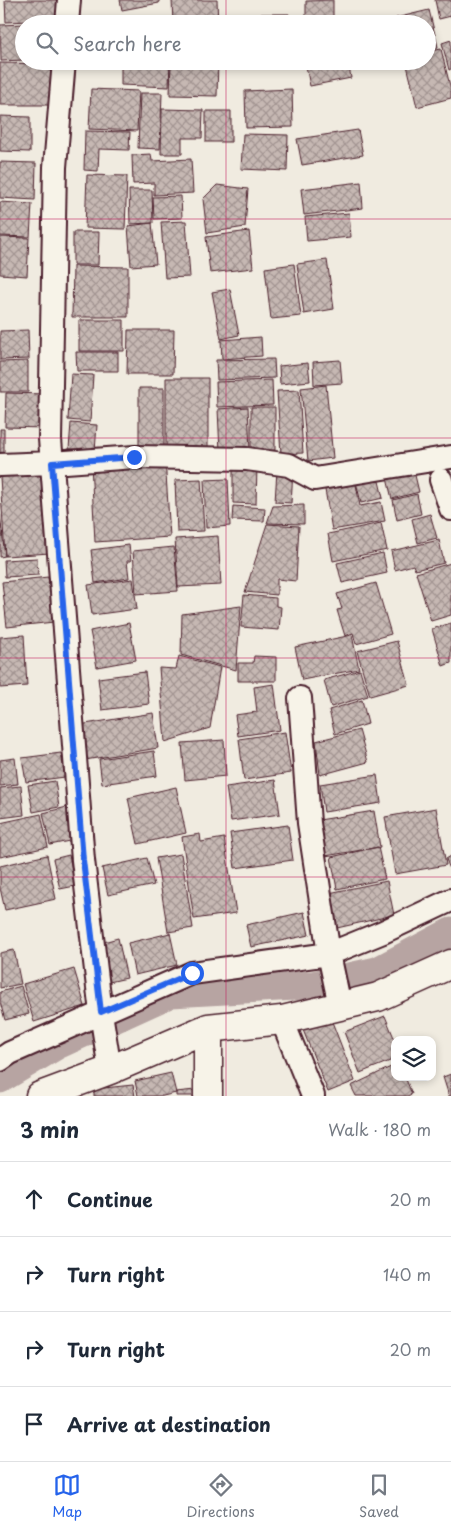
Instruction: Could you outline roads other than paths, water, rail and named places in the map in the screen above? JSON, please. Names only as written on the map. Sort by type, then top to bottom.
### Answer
[{"type":"street","points":[[68,15],[69,0]]},
{"type":"street","points":[[63,70],[55,167],[50,439],[83,860],[101,1012],[110,1070]]},
{"type":"street","points":[[0,465],[134,457],[247,459],[289,465],[315,478],[451,457]]},
{"type":"street","points":[[441,480],[451,509]]},
{"type":"street","points":[[300,698],[309,823],[329,954],[340,1006]]},
{"type":"street","points":[[0,1060],[10,1053],[192,973],[329,954],[383,932],[451,900]]},
{"type":"street","points":[[40,1096],[110,1070],[208,1028],[282,1020],[378,997],[451,964]]},
{"type":"street","points":[[282,1020],[312,1096]]},
{"type":"street","points":[[208,1028],[208,1096]]},
{"type":"waterway","points":[[0,1079],[57,1045],[171,993],[314,985],[377,971],[451,932]]}]
